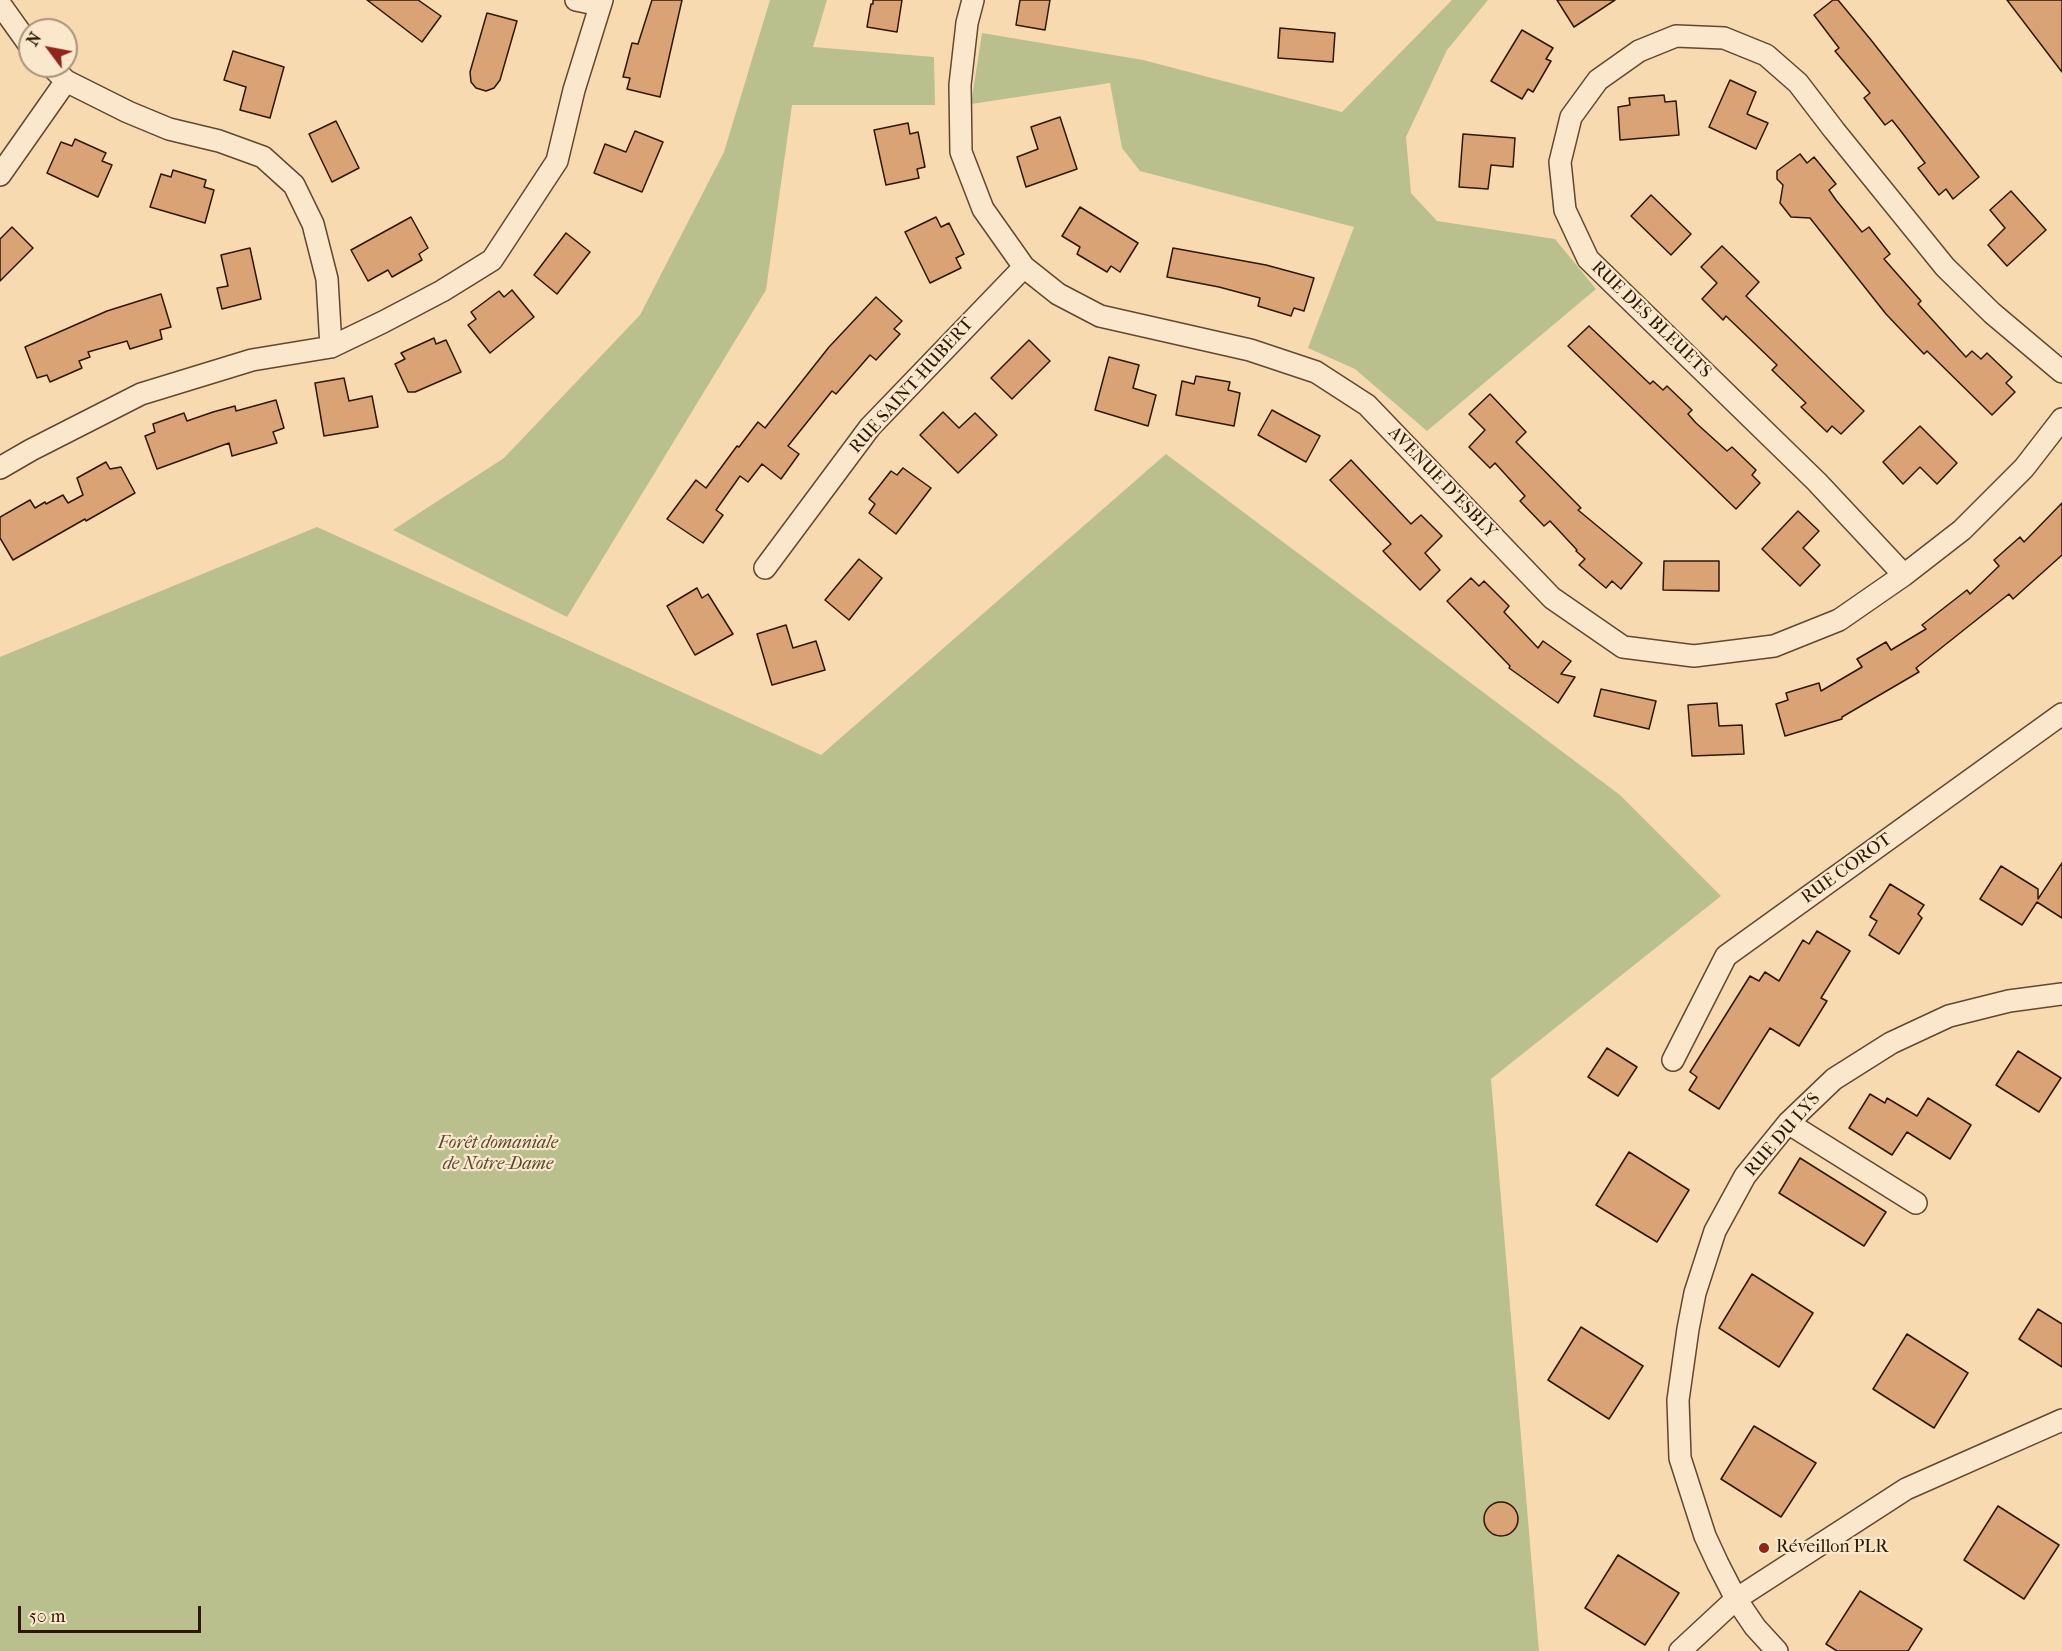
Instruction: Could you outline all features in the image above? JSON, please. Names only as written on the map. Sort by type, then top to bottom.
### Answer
[{"type":"street","points":[[0,468],[141,394],[252,360],[331,347],[442,291],[492,260],[557,161],[574,90],[601,3],[576,0]]},
{"type":"street","name":"AVENUE D'ESBLY","points":[[973,0],[967,23],[960,85],[961,152],[983,209],[1024,267],[1058,294],[1100,316],[1250,350],[1316,372],[1367,405],[1552,598],[1623,646],[1694,656],[1774,646],[1839,620],[1904,576],[1962,530],[2024,468],[2062,419]]},
{"type":"street","points":[[0,4],[18,29]]},
{"type":"street","name":"RUE DES BLEUETS","points":[[1904,576],[1817,482],[1588,259],[1565,210],[1560,162],[1571,117],[1598,80],[1639,51],[1676,36],[1724,38],[1766,55],[1798,83],[1945,267],[1992,313],[2062,372]]},
{"type":"street","points":[[63,78],[128,112],[169,129],[219,141],[262,157],[294,185],[313,224],[327,279],[331,347]]},
{"type":"street","points":[[0,175],[66,81]]},
{"type":"street","name":"RUE SAINT-HUBERT","points":[[765,568],[870,426],[1024,267]]},
{"type":"street","name":"RUE COROT","points":[[1673,1060],[1726,956],[2062,714]]},
{"type":"street","name":"RUE DU LYS","points":[[1777,1651],[1755,1627],[1736,1599],[1705,1536],[1680,1458],[1678,1400],[1695,1293],[1715,1231],[1745,1176],[1788,1123],[1834,1079],[1890,1043],[1949,1016],[2009,1001],[2062,994]]},
{"type":"street","points":[[1788,1123],[1916,1203]]},
{"type":"street","points":[[1680,1651],[1736,1599],[1906,1489],[2062,1420]]},
{"type":"green space","points":[[770,0],[827,0],[813,47],[934,57],[935,105],[792,105],[766,290],[567,617],[393,530],[504,458],[640,315],[724,152]]},
{"type":"green space","points":[[1452,0],[1488,0],[1447,50],[1406,137],[1411,193],[1437,221],[1555,239],[1596,289],[1427,431],[1355,369],[1308,348],[1354,227],[1140,171],[1122,148],[1110,83],[971,104],[982,33],[1143,60],[1342,112]]},
{"type":"green space","name":"Forêt domaniale de Notre-Dame","points":[[1166,454],[1620,795],[1721,896],[1491,1079],[1539,1651],[0,1651],[0,657],[317,527],[821,755]]},
{"type":"building","points":[[367,0],[418,0],[441,16],[422,42]]},
{"type":"building","points":[[652,0],[682,0],[660,97],[627,89],[630,78],[623,77],[632,43],[638,44]]},
{"type":"building","points":[[873,0],[902,0],[897,32],[867,27]]},
{"type":"building","points":[[1020,0],[1050,0],[1045,30],[1016,25]]},
{"type":"building","points":[[1557,0],[1615,0],[1574,27]]},
{"type":"building","points":[[1833,0],[1838,0],[1871,40],[1979,177],[1953,199],[1946,189],[1939,195],[1918,168],[1925,163],[1892,120],[1885,125],[1864,98],[1870,93],[1835,51],[1839,48],[1814,15]]},
{"type":"building","points":[[2007,0],[2062,0],[2062,72]]},
{"type":"building","points":[[487,13],[517,21],[500,80],[494,88],[486,91],[476,88],[471,82],[470,72]]},
{"type":"building","points":[[1280,28],[1335,33],[1333,62],[1278,58]]},
{"type":"building","points":[[1522,30],[1553,48],[1546,59],[1551,61],[1533,92],[1528,89],[1522,99],[1491,81]]},
{"type":"building","points":[[233,51],[284,67],[270,118],[240,110],[246,87],[224,80]]},
{"type":"building","points":[[1730,80],[1756,92],[1747,114],[1768,123],[1756,149],[1709,127]]},
{"type":"building","points":[[1664,95],[1665,102],[1676,101],[1679,135],[1620,140],[1618,107],[1630,105],[1629,98]]},
{"type":"building","points":[[1060,117],[1077,169],[1026,187],[1017,157],[1038,149],[1031,127]]},
{"type":"building","points":[[336,121],[359,168],[332,182],[309,134]]},
{"type":"building","points":[[908,123],[910,134],[918,132],[925,167],[917,169],[919,178],[886,185],[874,130]]},
{"type":"building","points":[[635,131],[663,142],[642,192],[594,173],[605,144],[626,152]]},
{"type":"building","points":[[1463,134],[1515,138],[1513,167],[1491,165],[1488,189],[1459,187]]},
{"type":"building","points":[[75,139],[106,153],[102,161],[112,165],[98,197],[47,173],[61,142],[72,146]]},
{"type":"building","points":[[1800,154],[1807,163],[1814,157],[1836,184],[1829,190],[1836,200],[1862,232],[1869,227],[1890,254],[1884,259],[1921,301],[1918,304],[1966,357],[1972,351],[1981,359],[1987,353],[2012,377],[2006,383],[2015,392],[1992,415],[1927,351],[1924,354],[1886,314],[1810,218],[1791,217],[1780,203],[1783,185],[1777,179],[1777,171]]},
{"type":"building","points":[[173,170],[206,180],[204,187],[214,190],[205,223],[150,207],[161,174],[171,177]]},
{"type":"building","points":[[2011,191],[2046,230],[2007,266],[1988,245],[2005,228],[1990,210]]},
{"type":"building","points":[[1651,195],[1691,234],[1671,255],[1631,216]]},
{"type":"building","points":[[1080,207],[1138,243],[1120,272],[1111,266],[1107,272],[1077,254],[1080,247],[1062,236]]},
{"type":"building","points":[[411,217],[428,248],[419,254],[422,260],[392,277],[388,270],[368,281],[351,250]]},
{"type":"building","points":[[936,217],[941,227],[949,223],[964,254],[956,258],[961,268],[930,283],[905,232]]},
{"type":"building","points":[[12,227],[33,248],[0,281],[0,239]]},
{"type":"building","points":[[566,233],[590,252],[557,294],[534,275]]},
{"type":"building","points":[[1722,246],[1759,282],[1746,296],[1864,411],[1841,434],[1832,426],[1827,432],[1801,407],[1806,403],[1772,370],[1777,365],[1726,316],[1723,320],[1702,299],[1717,283],[1701,267]]},
{"type":"building","points":[[250,248],[261,299],[222,309],[217,288],[228,286],[221,255]]},
{"type":"building","points":[[1173,248],[1266,265],[1314,278],[1304,311],[1294,308],[1291,316],[1258,306],[1260,298],[1167,277]]},
{"type":"building","points":[[512,290],[534,317],[490,353],[468,325],[476,319],[471,312],[499,291],[504,297]]},
{"type":"building","points":[[161,294],[171,327],[160,330],[162,339],[130,349],[127,341],[88,352],[90,357],[79,361],[82,368],[50,382],[47,375],[37,378],[25,347],[107,311]]},
{"type":"building","points":[[876,297],[902,321],[894,329],[900,334],[876,360],[870,355],[836,394],[832,391],[788,446],[799,454],[781,479],[762,464],[748,482],[740,476],[716,510],[723,515],[703,543],[667,519],[696,480],[706,488],[758,422],[765,428],[829,347]]},
{"type":"building","points":[[1589,326],[1650,384],[1653,381],[1663,390],[1667,386],[1692,410],[1688,414],[1696,423],[1727,451],[1732,447],[1756,470],[1752,475],[1760,483],[1736,509],[1568,346]]},
{"type":"building","points":[[434,338],[436,344],[446,340],[461,372],[415,392],[408,392],[395,364],[405,359],[401,353]]},
{"type":"building","points":[[1029,340],[1050,361],[1012,399],[991,378]]},
{"type":"building","points":[[1109,357],[1139,365],[1133,388],[1156,395],[1148,426],[1095,410]]},
{"type":"building","points":[[1196,376],[1230,382],[1228,390],[1240,393],[1234,426],[1176,415],[1182,381],[1194,384]]},
{"type":"building","points":[[344,378],[349,401],[372,396],[378,427],[324,436],[315,383]]},
{"type":"building","points":[[1490,394],[1526,432],[1516,442],[1581,508],[1578,510],[1642,563],[1621,589],[1612,581],[1606,588],[1579,565],[1585,559],[1550,521],[1544,526],[1520,501],[1525,496],[1495,463],[1490,468],[1469,447],[1485,430],[1469,414]]},
{"type":"building","points":[[276,400],[284,428],[273,432],[277,443],[232,456],[229,443],[157,469],[145,436],[155,432],[153,424],[184,413],[187,421],[235,406],[236,411]]},
{"type":"building","points":[[1272,410],[1320,436],[1306,462],[1258,435]]},
{"type":"building","points":[[943,412],[959,428],[975,413],[997,435],[958,473],[920,435]]},
{"type":"building","points":[[1920,426],[1957,463],[1937,484],[1920,467],[1903,484],[1883,462]]},
{"type":"building","points":[[1351,460],[1411,524],[1421,515],[1442,536],[1425,553],[1440,570],[1420,590],[1383,551],[1391,544],[1330,480]]},
{"type":"building","points":[[106,462],[110,469],[121,467],[135,493],[13,560],[0,538],[0,517],[30,500],[35,508],[63,495],[68,503],[83,495],[77,478]]},
{"type":"building","points":[[903,468],[931,488],[896,534],[869,513],[875,504],[869,499],[891,471],[897,475]]},
{"type":"building","points":[[2062,503],[2062,555],[2013,599],[2009,594],[1916,668],[1919,672],[1842,719],[1785,736],[1776,704],[1788,700],[1786,693],[1819,683],[1821,691],[1862,667],[1857,659],[1886,642],[1891,650],[1926,629],[1922,625],[1967,590],[1970,594],[1999,566],[1994,560],[2020,537],[2024,542]]},
{"type":"building","points":[[1798,511],[1819,531],[1803,548],[1820,565],[1800,586],[1762,549]]},
{"type":"building","points":[[859,559],[882,578],[849,620],[825,600]]},
{"type":"building","points":[[1664,561],[1719,561],[1719,591],[1663,590]]},
{"type":"building","points":[[1471,578],[1479,586],[1484,581],[1509,606],[1504,612],[1538,648],[1543,641],[1571,661],[1561,674],[1575,677],[1558,703],[1509,668],[1510,666],[1447,601]]},
{"type":"building","points":[[697,588],[702,598],[708,594],[733,634],[695,655],[667,606]]},
{"type":"building","points":[[786,625],[793,648],[816,641],[825,670],[772,685],[757,634]]},
{"type":"building","points":[[1601,689],[1656,701],[1649,729],[1594,716]]},
{"type":"building","points":[[1717,703],[1719,726],[1742,725],[1744,754],[1692,756],[1688,705]]},
{"type":"building","points":[[2062,863],[2062,918],[2037,902],[2022,925],[1980,899],[2001,866],[2038,889],[2038,899]]},
{"type":"building","points":[[1890,884],[1924,905],[1918,914],[1922,918],[1899,954],[1869,935],[1877,921],[1870,917]]},
{"type":"building","points":[[1817,931],[1850,951],[1821,998],[1827,1001],[1799,1046],[1770,1028],[1719,1109],[1689,1090],[1697,1077],[1690,1072],[1750,976],[1759,981],[1765,972],[1779,981],[1803,940],[1809,944]]},
{"type":"building","points":[[1607,1048],[1637,1067],[1618,1096],[1588,1077]]},
{"type":"building","points":[[2018,1051],[2061,1078],[2039,1112],[1996,1085]]},
{"type":"building","points":[[1870,1094],[1885,1103],[1887,1098],[1917,1116],[1928,1098],[1971,1125],[1950,1159],[1907,1132],[1892,1155],[1849,1128]]},
{"type":"building","points":[[1629,1152],[1689,1190],[1657,1242],[1596,1205]]},
{"type":"building","points":[[1800,1158],[1886,1212],[1864,1246],[1779,1193]]},
{"type":"building","points":[[1752,1274],[1813,1313],[1779,1367],[1719,1328]]},
{"type":"building","points":[[2038,1309],[2062,1324],[2062,1367],[2019,1339]]},
{"type":"building","points":[[1581,1327],[1643,1366],[1609,1419],[1548,1380]]},
{"type":"building","points":[[1907,1334],[1968,1373],[1934,1428],[1873,1389]]},
{"type":"building","points":[[1754,1426],[1816,1463],[1781,1517],[1721,1479]]},
{"type":"building","points":[[1501,1502],[1513,1507],[1518,1519],[1513,1531],[1501,1536],[1489,1531],[1484,1519],[1489,1507]]},
{"type":"building","points":[[1998,1506],[2059,1545],[2024,1599],[1964,1560]]},
{"type":"building","points":[[1618,1555],[1679,1593],[1645,1645],[1585,1608]]},
{"type":"building","points":[[1860,1591],[1922,1629],[1908,1651],[1837,1651],[1826,1644]]},
{"type":"place","name":"Réveillon PLR","points":[[1764,1548]]}]
